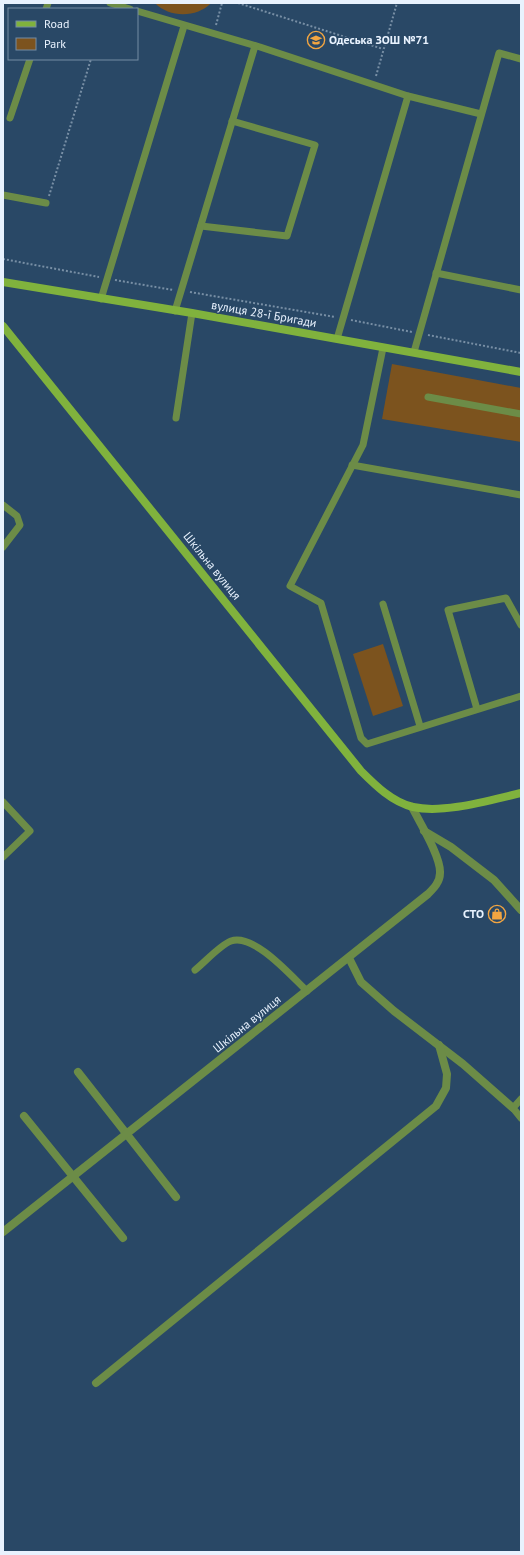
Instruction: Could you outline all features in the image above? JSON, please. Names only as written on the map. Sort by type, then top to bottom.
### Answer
[{"type":"street","name":"вулиця 28-ї Бригади","points":[[3,282],[176,310],[521,372]]},
{"type":"street","name":"Шкільна вулиця","points":[[3,326],[361,771],[377,787],[395,800],[412,807],[432,809],[453,807],[521,793]]},
{"type":"street","name":"Шкільна вулиця","points":[[3,1232],[349,958],[437,885],[440,874],[439,863],[412,807]]},
{"type":"street","points":[[424,830],[451,847],[494,880],[521,910]]},
{"type":"street","points":[[349,958],[361,982],[463,1064],[513,1108]]},
{"type":"street","points":[[96,1383],[436,1106],[446,1088],[446,1074],[439,1045]]},
{"type":"street","points":[[78,1072],[176,1197]]},
{"type":"street","points":[[24,1116],[123,1238]]},
{"type":"lane","points":[[110,3],[127,8]]},
{"type":"lane","points":[[138,11],[255,46],[408,96],[480,114]]},
{"type":"lane","points":[[101,299],[184,26]]},
{"type":"lane","points":[[176,310],[255,46]]},
{"type":"lane","points":[[414,352],[498,53],[521,59]]},
{"type":"lane","points":[[10,118],[30,60]]},
{"type":"lane","points":[[337,339],[408,96]]},
{"type":"lane","points":[[201,226],[287,236],[315,145],[232,121]]},
{"type":"lane","points":[[3,195],[46,203]]},
{"type":"lane","points":[[436,273],[521,290]]},
{"type":"lane","points":[[176,418],[192,313]]},
{"type":"lane","points":[[383,348],[363,445],[290,586],[321,603],[361,738],[368,744],[420,726],[521,696]]},
{"type":"lane","points":[[428,397],[521,414]]},
{"type":"lane","points":[[352,465],[521,495]]},
{"type":"lane","points":[[3,505],[17,516],[20,525],[3,547]]},
{"type":"lane","points":[[477,709],[448,610],[506,598],[521,625]]},
{"type":"lane","points":[[383,604],[420,726]]},
{"type":"lane","points":[[3,802],[30,831],[3,857]]},
{"type":"lane","points":[[195,970],[229,942],[240,939],[254,945],[307,991]]},
{"type":"lane","points":[[521,1099],[513,1108],[521,1118]]},
{"type":"path","points":[[213,34],[222,3]]},
{"type":"path","points":[[238,3],[383,49]]},
{"type":"path","points":[[374,85],[397,3]]},
{"type":"path","points":[[46,203],[91,60]]},
{"type":"path","points":[[3,259],[343,318],[419,334],[521,352]]},
{"type":"green space","points":[[155,3],[211,3],[205,8],[191,14],[175,14],[161,8]]},
{"type":"green space","points":[[392,364],[521,388],[521,442],[382,419]]},
{"type":"green space","points":[[383,644],[403,706],[373,716],[353,654]]},
{"type":"place","name":"Одеська ЗОШ №71","points":[[316,40]]},
{"type":"place","name":"СТО","points":[[497,914]]}]
